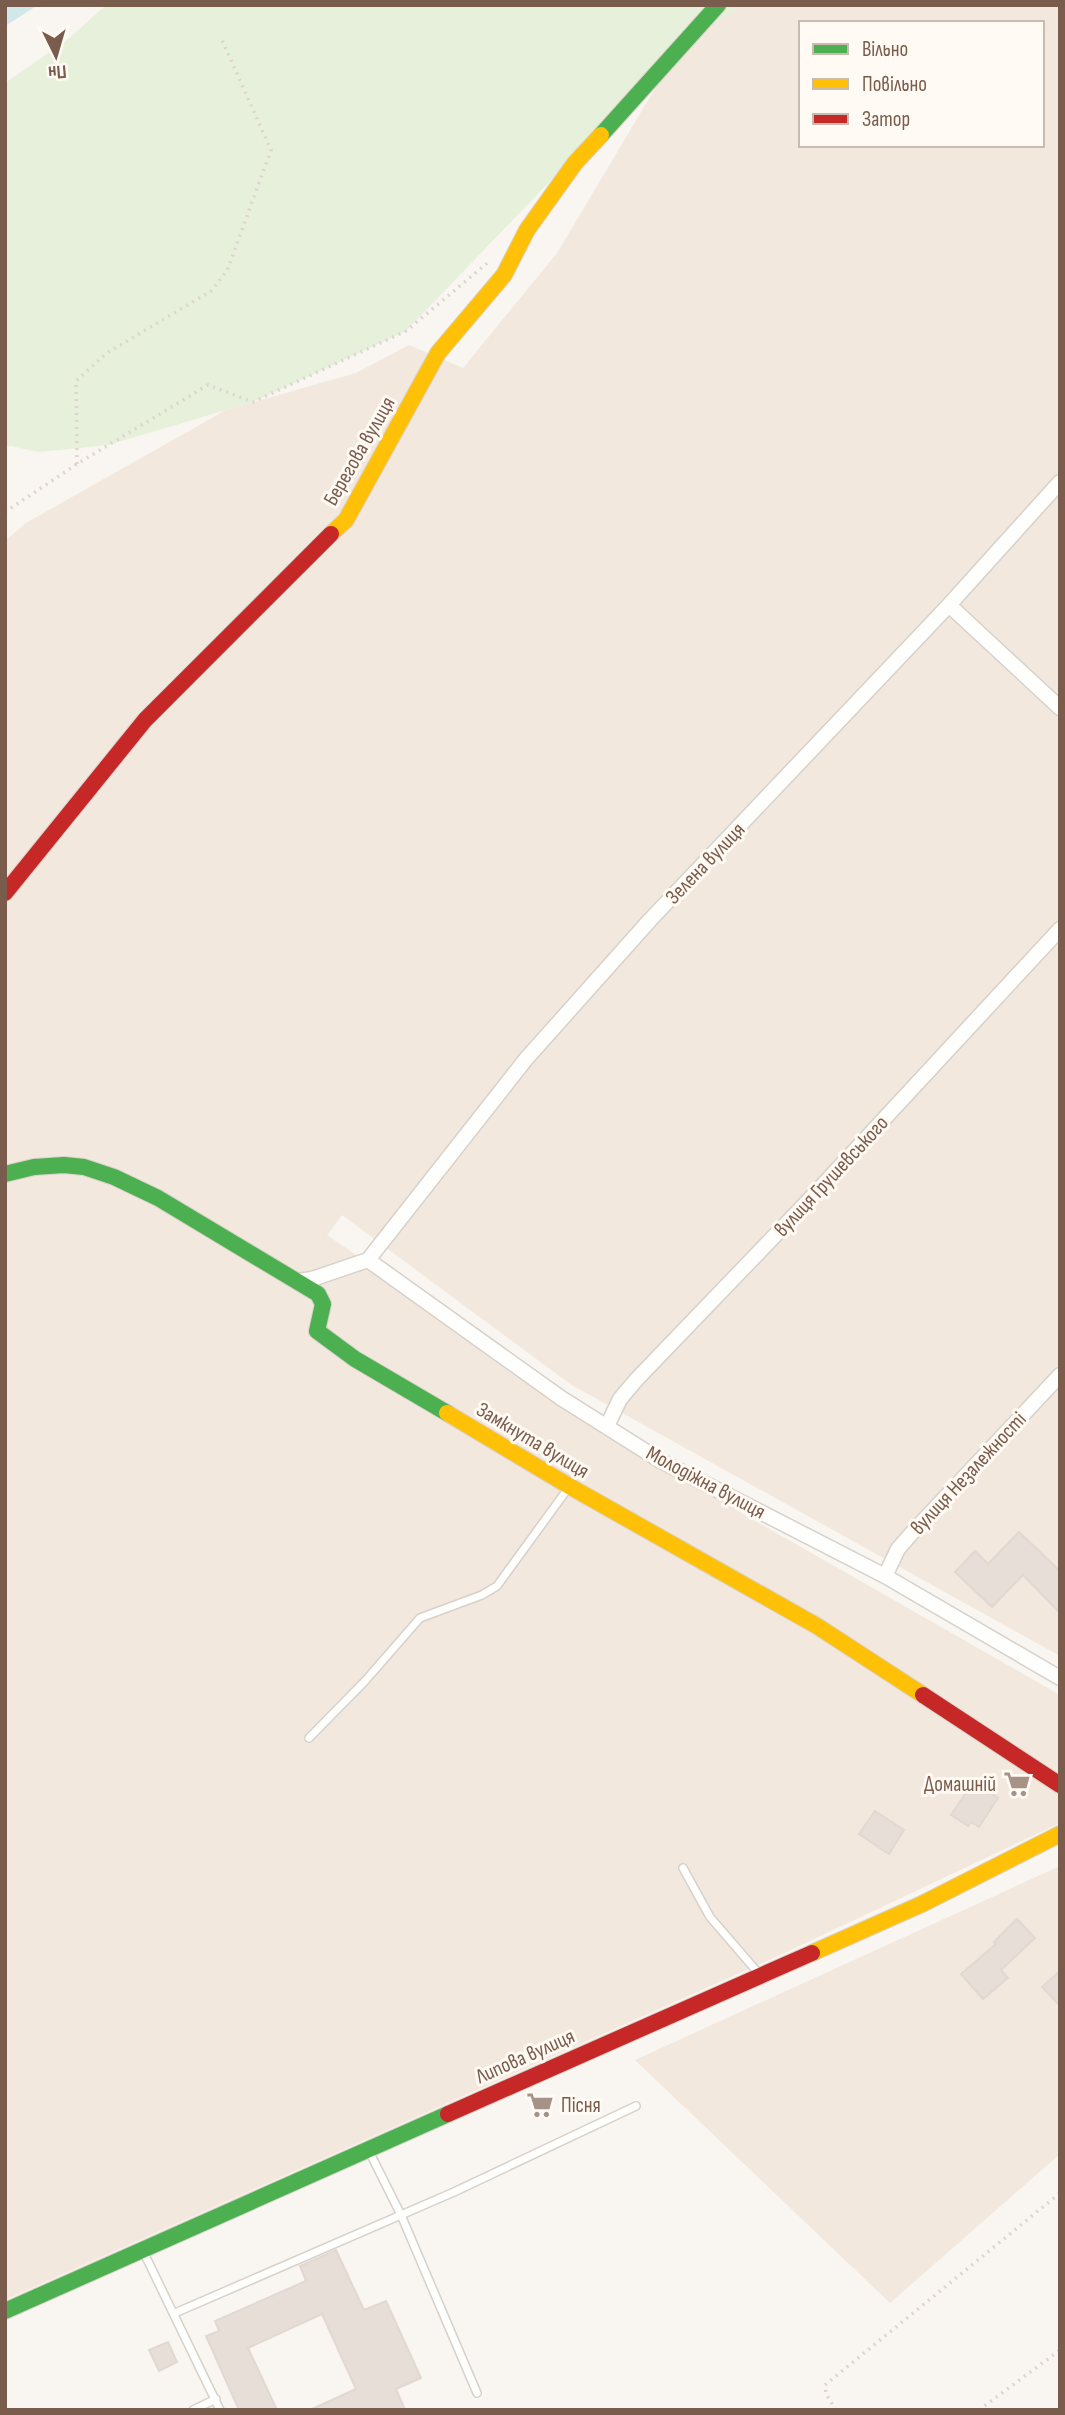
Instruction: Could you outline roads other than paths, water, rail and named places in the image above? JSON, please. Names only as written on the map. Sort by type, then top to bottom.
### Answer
[{"type":"street","name":"Берегова вулиця","points":[[5,893],[145,720],[346,520],[438,353],[504,275],[527,230],[567,174],[718,5]]},
{"type":"street","name":"Зелена вулиця","points":[[368,1260],[535,1049],[650,920],[950,604],[1060,482]]},
{"type":"street","points":[[950,604],[1060,708]]},
{"type":"street","name":"вулиця Грушевського","points":[[607,1426],[620,1399],[636,1380],[819,1190],[1060,929]]},
{"type":"street","name":"Замкнута вулиця","points":[[5,1174],[50,1164],[82,1167],[106,1173],[145,1192],[298,1281],[323,1299],[324,1307],[316,1324],[322,1337],[569,1486],[817,1626],[1060,1785]]},
{"type":"street","points":[[298,1281],[312,1279],[368,1260]]},
{"type":"street","name":"Молодіжна вулиця","points":[[368,1260],[561,1398],[661,1461],[885,1576],[1060,1678]]},
{"type":"street","name":"вулиця Незалежності","points":[[885,1576],[898,1549],[911,1534],[1060,1375]]},
{"type":"street","name":"Липова вулиця","points":[[5,2311],[922,1904],[1060,1834]]},
{"type":"lane","points":[[309,1738],[365,1681],[420,1618],[482,1595],[497,1586],[569,1486]]},
{"type":"lane","points":[[683,1868],[710,1917],[760,1975]]},
{"type":"lane","points":[[175,2313],[401,2215],[636,2106]]},
{"type":"lane","points":[[369,2150],[401,2215],[477,2393]]},
{"type":"lane","points":[[143,2250],[220,2410]]},
{"type":"lane","points":[[193,2410],[216,2399]]},
{"type":"water","points":[[5,5],[38,5],[5,26]]},
{"type":"place","name":"Домашній","points":[[1017,1784]]},
{"type":"place","name":"Пісня","points":[[540,2105]]}]
